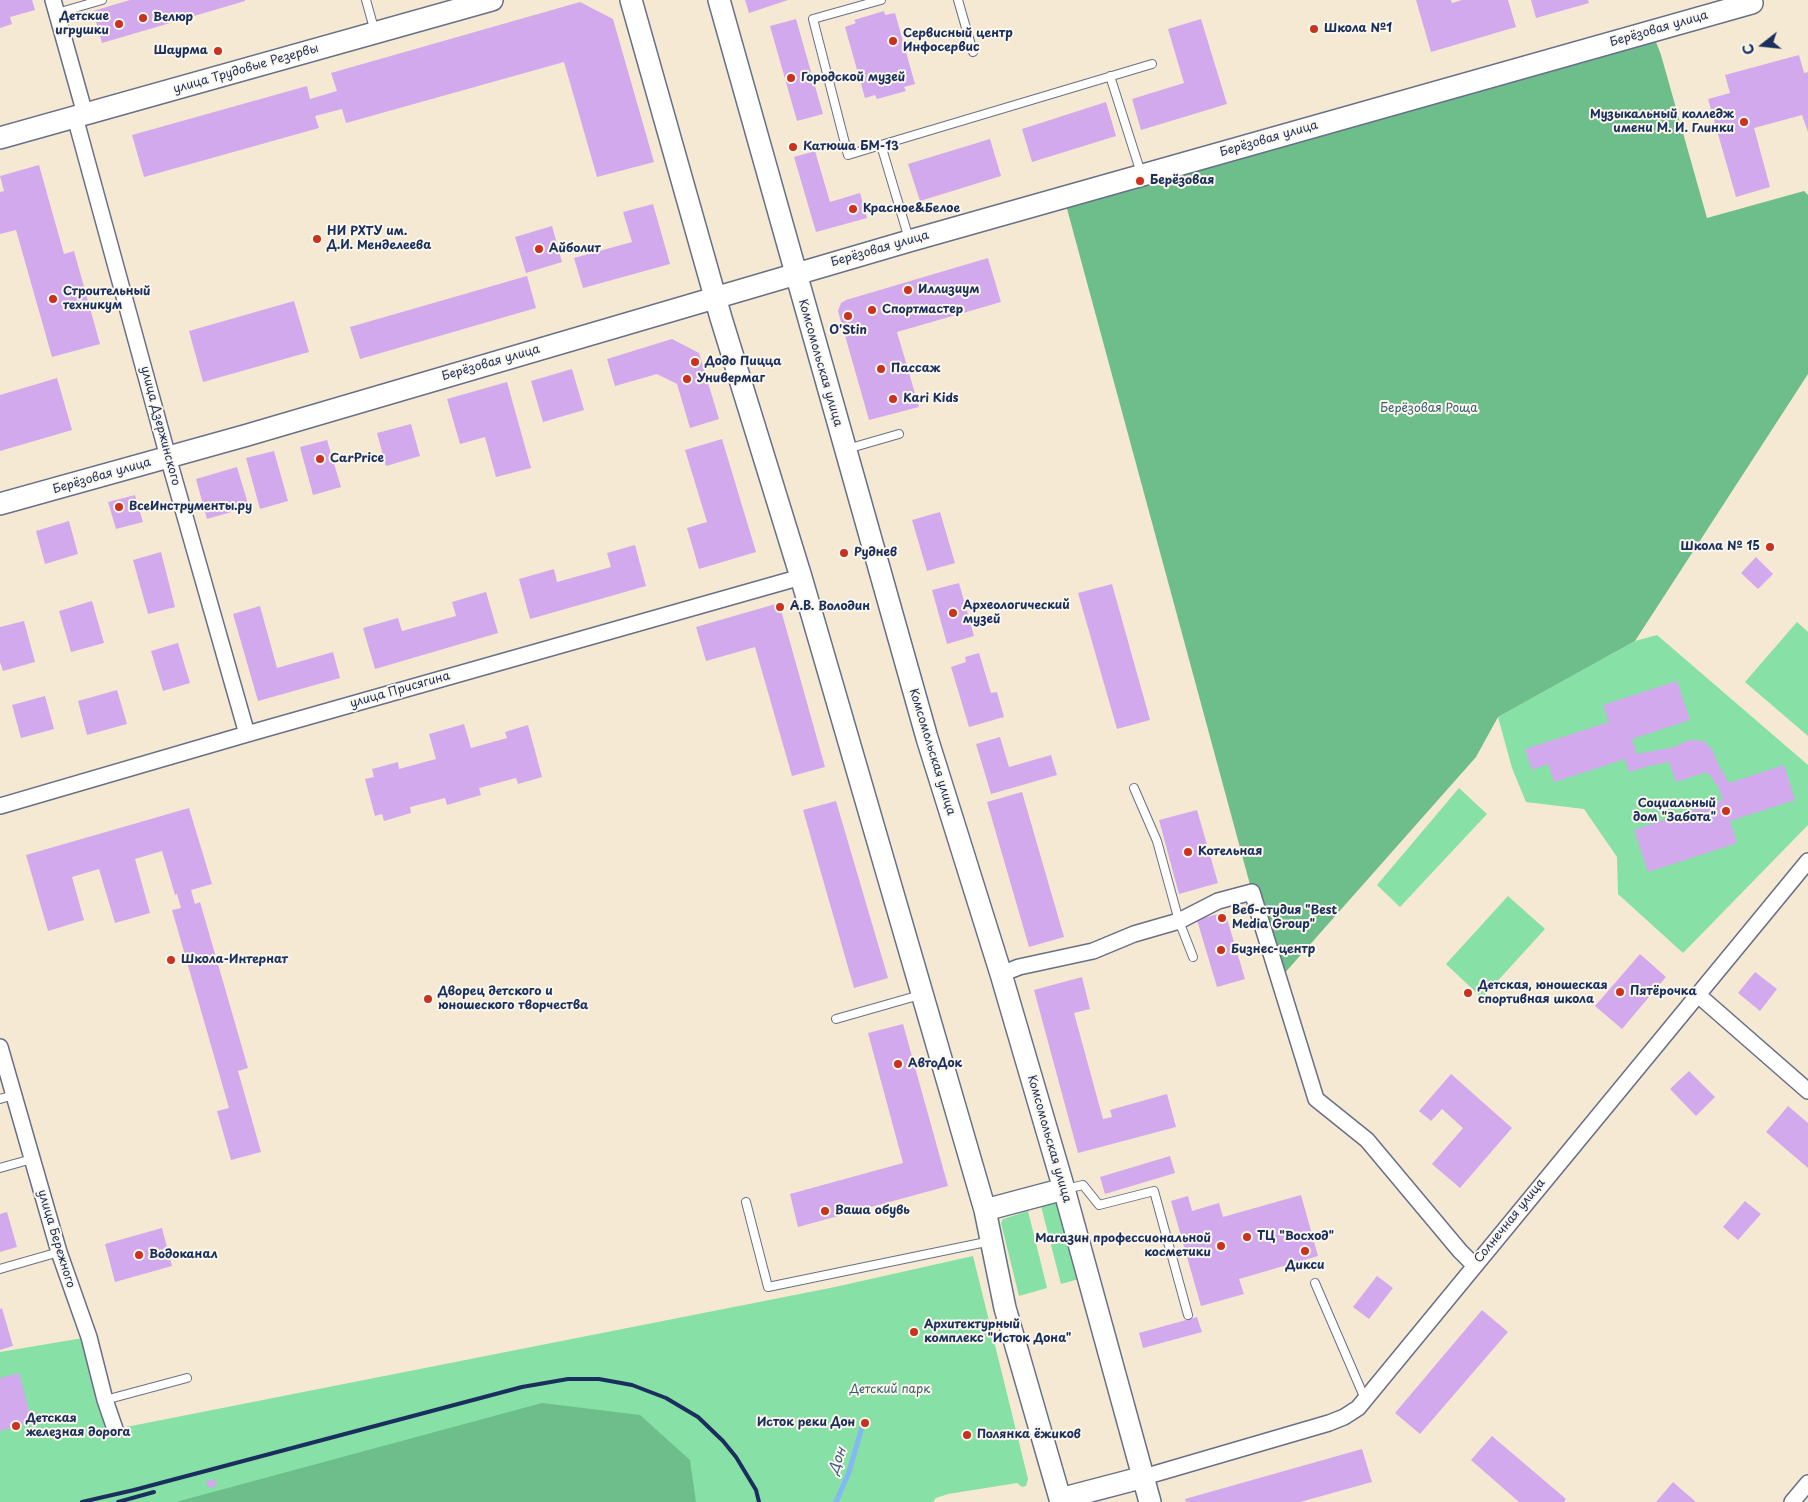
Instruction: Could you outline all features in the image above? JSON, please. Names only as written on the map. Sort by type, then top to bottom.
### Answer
[{"type":"main road","name":"улица Трудовые Резервы","points":[[0,138],[492,0]]},
{"type":"main road","points":[[631,0],[715,297],[801,577],[985,1210],[1005,1308],[1056,1501],[1144,1477]]},
{"type":"main road","name":"Комсомольская улица","points":[[719,0],[927,738],[1001,974],[1064,1189],[1150,1502]]},
{"type":"main road","name":"Берёзовая улица","points":[[0,504],[168,457],[909,241],[1755,1]]},
{"type":"main road","points":[[985,1210],[1064,1189]]},
{"type":"street","name":"улица Дзержинского","points":[[55,6],[80,116],[168,457],[246,734]]},
{"type":"street","name":"улица Присягина","points":[[0,806],[246,734],[801,577]]},
{"type":"street","name":"Солнечная улица","points":[[1144,1477],[1329,1424],[1358,1408],[1808,861]]},
{"type":"street","points":[[1001,974],[1019,967],[1093,951],[1134,934],[1179,921],[1218,901],[1252,892],[1316,1099],[1367,1140],[1460,1251],[1474,1265]]},
{"type":"street","points":[[1697,994],[1808,1091]]},
{"type":"street","name":"улица Бережного","points":[[0,1047],[7,1097],[32,1159],[59,1252],[89,1337],[105,1400],[115,1429]]},
{"type":"street","points":[[1792,1502],[1808,1483]]},
{"type":"lane","points":[[55,6],[102,0]]},
{"type":"lane","points":[[366,0],[375,33]]},
{"type":"lane","points":[[881,0],[813,19],[848,155],[1152,64]]},
{"type":"lane","points":[[958,0],[973,52]]},
{"type":"lane","points":[[1110,76],[1141,175]]},
{"type":"lane","points":[[881,145],[909,241]]},
{"type":"lane","points":[[845,450],[899,434]]},
{"type":"lane","points":[[1134,788],[1157,841],[1179,921],[1193,957]]},
{"type":"lane","points":[[836,1019],[922,994]]},
{"type":"lane","points":[[0,1168],[32,1159]]},
{"type":"lane","points":[[1064,1189],[1083,1185],[1099,1205],[1154,1191],[1188,1315]]},
{"type":"lane","points":[[746,1202],[768,1287],[991,1241]]},
{"type":"lane","points":[[0,1269],[59,1252]]},
{"type":"lane","points":[[1315,1283],[1365,1399]]},
{"type":"lane","points":[[105,1400],[187,1378]]},
{"type":"green space","name":"Берёзовая Роща","points":[[1653,34],[1661,55],[1707,218],[1804,191],[1808,195],[1808,374],[1635,641],[1498,717],[1476,757],[1283,975],[1252,892],[1066,205]]},
{"type":"green space","points":[[1797,622],[1808,632],[1808,736],[1745,682]]},
{"type":"green space","points":[[1657,635],[1808,765],[1808,825],[1683,953],[1618,894],[1617,857],[1584,809],[1526,802],[1512,768],[1498,717],[1635,641]]},
{"type":"green space","points":[[1459,788],[1487,814],[1400,907],[1377,885]]},
{"type":"green space","points":[[1508,896],[1545,929],[1482,998],[1446,964]]},
{"type":"green space","points":[[1055,1203],[1062,1211],[1079,1279],[1061,1284],[1041,1206]]},
{"type":"green space","points":[[1028,1211],[1047,1288],[1019,1296],[1001,1223],[1003,1219]]},
{"type":"green space","name":"Детский парк","points":[[973,1256],[1028,1479],[1026,1486],[1022,1487],[1017,1483],[948,1494],[936,1498],[933,1502],[0,1502],[0,1352],[89,1337],[116,1429],[835,1287]]},
{"type":"green space","points":[[542,1403],[640,1415],[690,1460],[696,1502],[176,1502]]},
{"type":"building","points":[[0,0],[32,0],[35,10],[10,17],[12,24],[0,28]]},
{"type":"building","points":[[130,0],[245,1],[102,43],[93,11]]},
{"type":"building","points":[[745,0],[788,0],[749,13]]},
{"type":"building","points":[[1416,0],[1451,0],[1452,3],[1462,0],[1508,0],[1516,27],[1431,52]]},
{"type":"building","points":[[1531,0],[1588,0],[1589,3],[1536,18]]},
{"type":"building","points":[[580,2],[613,19],[654,162],[597,177],[564,62],[346,123],[342,109],[315,116],[319,128],[144,177],[132,135],[307,86],[310,99],[337,91],[331,73]]},
{"type":"building","points":[[884,11],[885,15],[895,13],[915,84],[904,87],[906,91],[877,99],[875,95],[865,98],[845,27],[856,23],[854,20]]},
{"type":"building","points":[[796,19],[823,114],[797,121],[770,26]]},
{"type":"building","points":[[1201,19],[1227,104],[1141,130],[1132,99],[1184,83],[1168,29]]},
{"type":"building","points":[[1799,55],[1804,73],[1808,72],[1808,132],[1802,115],[1754,128],[1770,187],[1736,197],[1708,99],[1730,93],[1725,75]]},
{"type":"building","points":[[1106,102],[1116,136],[1032,162],[1022,129]]},
{"type":"building","points":[[990,139],[1001,176],[920,201],[908,164]]},
{"type":"building","points":[[815,151],[830,202],[860,193],[867,218],[816,232],[794,157]]},
{"type":"building","points":[[39,165],[64,254],[74,251],[100,344],[52,357],[16,230],[0,234],[0,192],[4,191],[0,176]]},
{"type":"building","points":[[653,204],[670,264],[583,288],[574,258],[632,242],[623,212]]},
{"type":"building","name":"Айболит","points":[[552,226],[562,262],[526,273],[515,237]]},
{"type":"building","name":"Пассаж","points":[[988,258],[1001,302],[897,332],[919,407],[869,420],[838,311],[841,303]]},
{"type":"building","points":[[527,276],[536,308],[360,359],[350,327]]},
{"type":"building","points":[[294,301],[309,352],[203,382],[189,331]]},
{"type":"building","name":"Универмаг","points":[[672,339],[699,353],[719,419],[690,428],[677,384],[657,374],[615,386],[607,359]]},
{"type":"building","points":[[572,369],[584,410],[543,422],[531,381]]},
{"type":"building","points":[[57,378],[72,430],[0,451],[0,395]]},
{"type":"building","points":[[507,382],[531,468],[496,477],[485,437],[460,444],[447,399]]},
{"type":"building","points":[[411,424],[420,456],[386,466],[377,433]]},
{"type":"building","points":[[722,439],[756,552],[699,569],[687,528],[707,522],[685,450]]},
{"type":"building","points":[[327,440],[341,487],[313,495],[300,447]]},
{"type":"building","points":[[274,451],[288,501],[260,509],[246,458]]},
{"type":"building","points":[[237,467],[249,507],[207,519],[196,479]]},
{"type":"building","points":[[135,495],[143,522],[116,529],[108,502]]},
{"type":"building","points":[[940,512],[955,563],[927,571],[912,520]]},
{"type":"building","points":[[69,521],[78,554],[45,564],[36,531]]},
{"type":"building","points":[[635,545],[646,586],[530,619],[519,579],[554,569],[557,582],[611,567],[607,553]]},
{"type":"building","points":[[161,552],[175,607],[148,614],[133,560]]},
{"type":"building","points":[[1756,557],[1773,574],[1758,589],[1741,573]]},
{"type":"building","name":"Археологический музей","points":[[959,583],[974,636],[947,644],[932,590]]},
{"type":"building","points":[[1112,584],[1150,720],[1117,729],[1078,593]]},
{"type":"building","points":[[486,592],[498,633],[375,669],[363,628],[398,618],[402,631],[456,616],[452,602]]},
{"type":"building","points":[[92,601],[104,643],[71,652],[59,611]]},
{"type":"building","points":[[779,603],[825,767],[792,776],[755,647],[706,661],[696,627]]},
{"type":"building","points":[[260,606],[277,668],[333,652],[340,678],[258,701],[233,614]]},
{"type":"building","points":[[24,621],[35,662],[3,671],[0,662],[0,627]]},
{"type":"building","points":[[178,643],[190,683],[163,691],[151,651]]},
{"type":"building","points":[[979,653],[991,693],[997,692],[1004,717],[969,727],[951,667],[966,662],[965,657]]},
{"type":"building","points":[[1677,681],[1690,720],[1632,739],[1637,754],[1674,747],[1689,740],[1704,741],[1713,751],[1729,783],[1784,765],[1795,800],[1730,821],[1737,843],[1648,872],[1634,830],[1723,800],[1718,786],[1707,772],[1676,782],[1669,762],[1629,772],[1625,759],[1554,782],[1548,764],[1532,770],[1525,749],[1609,722],[1603,705]]},
{"type":"building","points":[[117,690],[127,724],[87,735],[78,701]]},
{"type":"building","points":[[45,696],[54,729],[21,738],[12,705]]},
{"type":"building","points":[[464,724],[471,748],[507,738],[505,732],[528,725],[542,777],[518,784],[516,778],[479,788],[481,795],[447,805],[445,798],[410,807],[411,813],[384,821],[382,814],[375,816],[365,779],[374,777],[372,769],[398,762],[399,769],[436,759],[429,734]]},
{"type":"building","points":[[1000,737],[1009,767],[1051,755],[1057,775],[991,794],[976,744]]},
{"type":"building","points":[[1022,792],[1064,937],[1029,947],[987,802]]},
{"type":"building","points":[[836,801],[888,978],[854,988],[803,810]]},
{"type":"building","points":[[189,808],[212,884],[191,890],[195,904],[200,902],[248,1068],[238,1071],[261,1152],[231,1160],[217,1111],[229,1108],[172,910],[181,908],[177,894],[175,895],[162,851],[135,859],[150,913],[115,923],[99,869],[72,877],[84,920],[48,931],[26,855]]},
{"type":"building","name":"Котельная","points":[[1197,810],[1218,883],[1179,894],[1159,820]]},
{"type":"building","name":"Бизнес-центр","points":[[1225,912],[1245,979],[1217,987],[1197,920]]},
{"type":"building","points":[[1640,954],[1666,977],[1622,1029],[1595,1006]]},
{"type":"building","points":[[1755,972],[1777,989],[1760,1011],[1738,993]]},
{"type":"building","points":[[1082,977],[1090,1009],[1074,1013],[1103,1119],[1112,1117],[1110,1110],[1167,1094],[1176,1127],[1078,1153],[1034,990]]},
{"type":"building","points":[[903,1024],[948,1186],[798,1227],[790,1194],[903,1163],[868,1033]]},
{"type":"building","points":[[1689,1071],[1715,1097],[1696,1116],[1670,1089]]},
{"type":"building","points":[[1451,1074],[1512,1128],[1460,1188],[1432,1164],[1463,1128],[1442,1109],[1431,1121],[1419,1111]]},
{"type":"building","points":[[1788,1106],[1808,1123],[1808,1168],[1766,1132]]},
{"type":"building","points":[[1170,1156],[1175,1173],[1105,1194],[1100,1177]]},
{"type":"building","name":"ТЦ \"Восход\"","points":[[1301,1195],[1318,1256],[1239,1279],[1244,1294],[1201,1306],[1171,1201],[1188,1196],[1192,1211],[1219,1203],[1223,1217]]},
{"type":"building","points":[[1745,1201],[1761,1214],[1738,1240],[1723,1227]]},
{"type":"building","points":[[7,1212],[17,1247],[0,1252],[0,1214]]},
{"type":"building","name":"Водоканал","points":[[162,1228],[172,1266],[115,1282],[105,1244]]},
{"type":"building","points":[[1377,1276],[1393,1288],[1369,1319],[1353,1307]]},
{"type":"building","points":[[2,1308],[13,1346],[0,1350],[0,1309]]},
{"type":"building","points":[[1482,1310],[1508,1332],[1420,1434],[1395,1413]]},
{"type":"building","points":[[1197,1317],[1202,1332],[1143,1348],[1139,1333]]},
{"type":"building","points":[[19,1373],[32,1422],[0,1431],[0,1378]]},
{"type":"building","points":[[1492,1436],[1566,1499],[1564,1502],[1519,1502],[1471,1460]]},
{"type":"building","points":[[1362,1449],[1372,1482],[1300,1502],[1186,1502],[1185,1499]]},
{"type":"building","points":[[215,1479],[217,1486],[208,1488],[206,1481]]},
{"type":"building","points":[[1673,1482],[1696,1502],[1656,1502]]},
{"type":"waterway","name":"Дон","points":[[836,1502],[849,1472],[862,1427]]},
{"type":"railway","points":[[82,1502],[134,1490],[522,1387],[568,1379],[599,1379],[632,1385],[666,1398],[698,1417],[723,1441],[736,1457],[756,1490],[759,1502]]},
{"type":"railway","points":[[118,1502],[154,1492]]},
{"type":"place","name":"Велюр","points":[[143,18]]},
{"type":"place","name":"Детские игрушки","points":[[119,24]]},
{"type":"place","name":"Школа №1","points":[[1314,29]]},
{"type":"place","name":"Сервисный центр Инфосервис","points":[[893,41]]},
{"type":"place","name":"Шаурма","points":[[218,51]]},
{"type":"place","name":"Городской музей","points":[[791,78]]},
{"type":"place","name":"Музыкальный колледж имени М. И. Глинки","points":[[1744,122]]},
{"type":"place","name":"Катюша БМ-13","points":[[793,147]]},
{"type":"place","name":"Берёзовая","points":[[1140,181]]},
{"type":"place","name":"Красное&Белое","points":[[853,209]]},
{"type":"place","name":"НИ РХТУ им. Д.И. Менделеева","points":[[317,239]]},
{"type":"place","name":"Айболит","points":[[539,249]]},
{"type":"place","name":"Иллизиум","points":[[908,290]]},
{"type":"place","name":"Строительный техникум","points":[[53,299]]},
{"type":"place","name":"Спортмастер","points":[[872,310]]},
{"type":"place","name":"O'Stin","points":[[848,316]]},
{"type":"place","name":"Додо Пицца","points":[[695,362]]},
{"type":"place","name":"Пассаж","points":[[881,369]]},
{"type":"place","name":"Универмаг","points":[[687,379]]},
{"type":"place","name":"Kari Kids","points":[[893,399]]},
{"type":"place","name":"CarPrice","points":[[320,459]]},
{"type":"place","name":"ВсеИнструменты.ру","points":[[119,507]]},
{"type":"place","name":"Школа № 15","points":[[1770,547]]},
{"type":"place","name":"Руднев","points":[[844,553]]},
{"type":"place","name":"А.В. Володин","points":[[780,607]]},
{"type":"place","name":"Археологический музей","points":[[953,613]]},
{"type":"place","name":"Социальный дом \"Забота\"","points":[[1726,811]]},
{"type":"place","name":"Котельная","points":[[1188,852]]},
{"type":"place","name":"Веб-студия \"Best Media Group\"","points":[[1222,918]]},
{"type":"place","name":"Бизнес-центр","points":[[1221,950]]},
{"type":"place","name":"Школа-Интернат","points":[[171,960]]},
{"type":"place","name":"Пятёрочка","points":[[1620,992]]},
{"type":"place","name":"Детская, юношеская спортивная школа","points":[[1468,993]]},
{"type":"place","name":"Дворец детского и юношеского творчества","points":[[428,999]]},
{"type":"place","name":"АвтоДок","points":[[898,1064]]},
{"type":"place","name":"Ваша обувь","points":[[825,1211]]},
{"type":"place","name":"ТЦ \"Восход\"","points":[[1247,1237]]},
{"type":"place","name":"Магазин профессиональной косметики","points":[[1221,1246]]},
{"type":"place","name":"Дикси","points":[[1305,1251]]},
{"type":"place","name":"Водоканал","points":[[139,1255]]},
{"type":"place","name":"Архитектурный комплекс \"Исток Дона\"","points":[[914,1332]]},
{"type":"place","name":"Исток реки Дон","points":[[865,1423]]},
{"type":"place","name":"Детская железная дорога","points":[[16,1426]]},
{"type":"place","name":"Полянка ёжиков","points":[[967,1435]]}]
